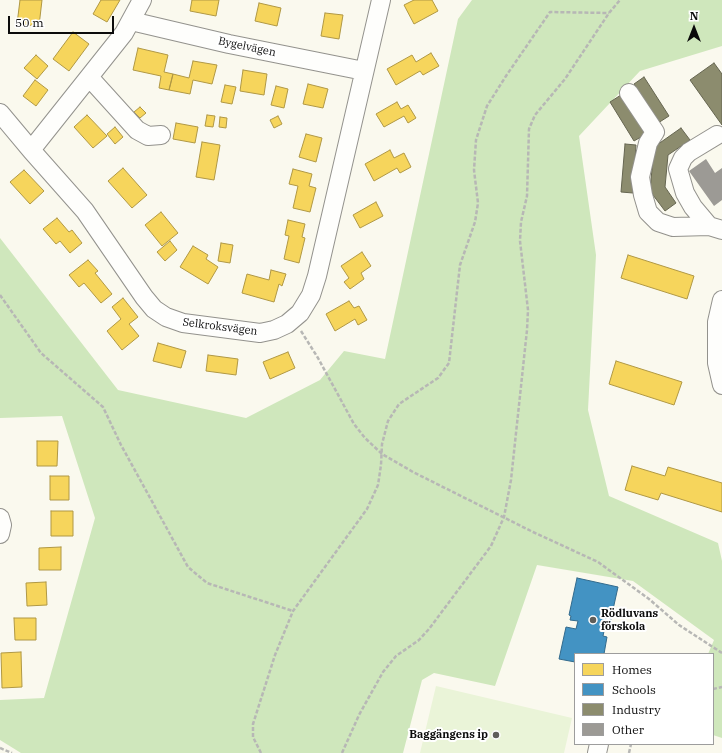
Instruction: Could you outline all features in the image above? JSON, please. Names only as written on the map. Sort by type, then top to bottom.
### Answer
[{"type":"street","points":[[31,150],[124,34],[142,0]]},
{"type":"street","name":"Selkroksvägen","points":[[0,113],[86,211],[144,297],[154,309],[166,317],[183,323],[260,332],[274,330],[300,313],[311,295],[317,276],[381,0]]},
{"type":"street","name":"Bygelvägen","points":[[131,21],[229,44],[364,71]]},
{"type":"street","points":[[89,77],[137,130],[148,136],[161,135]]},
{"type":"street","points":[[629,94],[655,132],[648,143],[640,177],[643,196],[648,212],[658,222],[673,226],[716,228]]},
{"type":"street","points":[[716,228],[693,207],[685,193],[678,169],[683,158],[689,152],[717,136]]},
{"type":"street","points":[[722,300],[717,322],[717,363],[722,386]]},
{"type":"street","points":[[0,518],[2,525],[0,534]]},
{"type":"path","points":[[342,753],[359,715],[383,672],[396,656],[419,640],[429,630],[490,546],[504,517],[511,480],[527,330],[528,310],[520,241],[521,222],[527,196],[529,129],[534,115],[565,79],[609,13],[620,0]]},
{"type":"path","points":[[261,753],[253,737],[252,724],[277,649],[293,611],[367,509],[378,485],[382,444],[388,421],[399,404],[438,378],[449,363],[460,265],[475,222],[478,203],[474,170],[476,140],[487,106],[550,12],[609,13]]},
{"type":"path","points":[[0,295],[41,353],[103,408],[120,445],[188,567],[207,583],[293,611]]},
{"type":"path","points":[[292,319],[318,358],[354,424],[365,438],[382,454],[413,472],[598,562],[649,599],[679,624],[722,653]]},
{"type":"path","points":[[0,748],[12,753]]},
{"type":"green space","points":[[472,0],[722,0],[722,46],[640,71],[579,136],[596,255],[588,410],[609,496],[718,543],[722,561],[722,738],[714,735],[714,653],[708,653],[714,640],[633,581],[537,565],[495,686],[434,673],[422,680],[403,753],[21,753],[0,740],[0,700],[44,698],[95,518],[62,416],[0,418],[0,238],[118,390],[246,418],[320,380],[344,351],[385,359],[458,19]]},
{"type":"green space","name":"Baggängens ip","points":[[436,686],[572,718],[564,753],[420,753]]},
{"type":"building: Homes","points":[[20,0],[42,0],[39,26],[17,24]]},
{"type":"building: Homes","points":[[101,0],[120,0],[107,22],[93,14]]},
{"type":"building: Homes","points":[[192,0],[219,0],[216,16],[190,11]]},
{"type":"building: Homes","points":[[414,0],[432,0],[438,11],[414,24],[404,5]]},
{"type":"building: Homes","points":[[259,3],[281,8],[277,26],[255,21]]},
{"type":"building: Homes","points":[[325,13],[343,15],[339,39],[321,36]]},
{"type":"building: Homes","points":[[73,32],[89,44],[69,71],[53,59]]},
{"type":"building: Homes","points":[[138,48],[168,55],[164,72],[173,74],[169,90],[159,88],[161,76],[133,70]]},
{"type":"building: Homes","points":[[431,53],[439,66],[423,75],[420,71],[396,85],[387,69],[412,55],[416,62]]},
{"type":"building: Homes","points":[[36,55],[48,66],[37,79],[24,68]]},
{"type":"building: Homes","points":[[193,61],[217,65],[212,84],[193,80],[190,94],[169,90],[173,74],[189,78]]},
{"type":"building: Homes","points":[[243,70],[267,74],[264,95],[240,91]]},
{"type":"building: Homes","points":[[35,80],[48,90],[36,106],[23,96]]},
{"type":"building: Homes","points":[[308,84],[328,89],[323,108],[303,104]]},
{"type":"building: Homes","points":[[225,85],[236,87],[232,104],[221,102]]},
{"type":"building: Homes","points":[[276,86],[288,89],[284,108],[271,105]]},
{"type":"building: Homes","points":[[397,102],[401,109],[408,105],[416,118],[408,123],[404,116],[384,127],[376,114]]},
{"type":"building: Homes","points":[[140,107],[146,113],[140,118],[134,112]]},
{"type":"building: Homes","points":[[87,115],[107,136],[93,148],[74,127]]},
{"type":"building: Homes","points":[[207,115],[215,116],[213,127],[205,126]]},
{"type":"building: Homes","points":[[278,116],[282,124],[274,128],[270,120]]},
{"type":"building: Homes","points":[[220,117],[227,118],[226,128],[219,127]]},
{"type":"building: Homes","points":[[176,123],[198,127],[195,143],[173,139]]},
{"type":"building: Homes","points":[[115,127],[123,137],[115,144],[107,134]]},
{"type":"building: Homes","points":[[306,134],[322,138],[316,162],[299,157]]},
{"type":"building: Homes","points":[[202,142],[220,145],[214,180],[196,177]]},
{"type":"building: Homes","points":[[390,150],[394,158],[404,153],[411,167],[400,173],[397,168],[374,181],[365,164]]},
{"type":"building: Homes","points":[[123,168],[147,195],[132,208],[108,181]]},
{"type":"building: Homes","points":[[293,169],[312,174],[309,186],[316,188],[310,212],[293,208],[298,186],[289,184]]},
{"type":"building: Homes","points":[[24,170],[44,191],[30,204],[10,182]]},
{"type":"building: Homes","points":[[376,202],[383,216],[360,228],[353,215]]},
{"type":"building: Homes","points":[[161,212],[178,233],[162,246],[145,225]]},
{"type":"building: Homes","points":[[57,218],[69,232],[72,230],[82,243],[70,253],[60,241],[56,244],[43,229]]},
{"type":"building: Homes","points":[[288,220],[305,224],[302,237],[305,238],[299,263],[284,259],[289,236],[285,235]]},
{"type":"building: Homes","points":[[170,241],[177,250],[165,261],[157,252]]},
{"type":"building: Homes","points":[[221,243],[233,245],[230,263],[218,261]]},
{"type":"building: Homes","points":[[193,246],[208,255],[206,259],[218,267],[208,284],[180,267]]},
{"type":"building: Homes","points":[[362,252],[371,266],[361,273],[364,279],[350,289],[344,282],[349,278],[341,266]]},
{"type":"building: Homes","points":[[628,255],[694,276],[687,299],[621,278]]},
{"type":"building: Homes","points":[[88,260],[98,271],[95,273],[112,294],[101,303],[84,283],[79,287],[69,275]]},
{"type":"building: Homes","points":[[271,270],[286,274],[282,286],[279,284],[274,302],[242,293],[247,274],[269,280]]},
{"type":"building: Homes","points":[[123,298],[138,317],[129,324],[139,336],[122,350],[107,331],[121,319],[112,307]]},
{"type":"building: Homes","points":[[349,301],[354,308],[359,306],[367,320],[358,325],[355,319],[335,331],[326,314]]},
{"type":"building: Homes","points":[[158,343],[186,351],[181,368],[153,361]]},
{"type":"building: Homes","points":[[288,352],[295,368],[270,379],[263,362]]},
{"type":"building: Homes","points":[[208,355],[238,359],[236,375],[206,371]]},
{"type":"building: Homes","points":[[616,361],[682,382],[674,405],[609,384]]},
{"type":"building: Homes","points":[[37,441],[58,441],[57,466],[37,466]]},
{"type":"building: Homes","points":[[632,466],[665,476],[668,467],[722,483],[722,512],[661,493],[658,500],[625,490]]},
{"type":"building: Homes","points":[[50,476],[69,476],[69,500],[50,500]]},
{"type":"building: Homes","points":[[51,511],[73,511],[73,536],[51,536]]},
{"type":"building: Homes","points":[[61,547],[61,570],[39,570],[39,548]]},
{"type":"building: Homes","points":[[46,582],[47,605],[27,606],[26,583]]},
{"type":"building: Homes","points":[[14,618],[36,618],[36,640],[15,640]]},
{"type":"building: Homes","points":[[21,652],[22,687],[2,688],[1,653]]},
{"type":"building: Schools","name":"Rödluvans förskola","points":[[577,578],[618,587],[610,623],[606,622],[603,636],[607,637],[604,653],[574,653],[574,662],[559,659],[566,627],[576,629],[578,621],[570,620],[571,616],[569,615]]},
{"type":"building: Industry","points":[[714,63],[722,74],[722,125],[690,80]]},
{"type":"building: Industry","points":[[644,77],[669,116],[658,123],[634,84]]},
{"type":"building: Industry","points":[[621,95],[646,134],[634,141],[610,102]]},
{"type":"building: Industry","points":[[681,128],[690,140],[668,155],[665,187],[676,203],[665,211],[650,191],[654,147]]},
{"type":"building: Industry","points":[[625,144],[636,145],[633,193],[621,192]]},
{"type":"building: Other","points":[[706,159],[715,173],[722,168],[722,200],[714,206],[689,171]]},
{"type":"place","name":"Rödluvans förskola","points":[[593,620]]},
{"type":"place","name":"Baggängens ip","points":[[496,735]]}]
